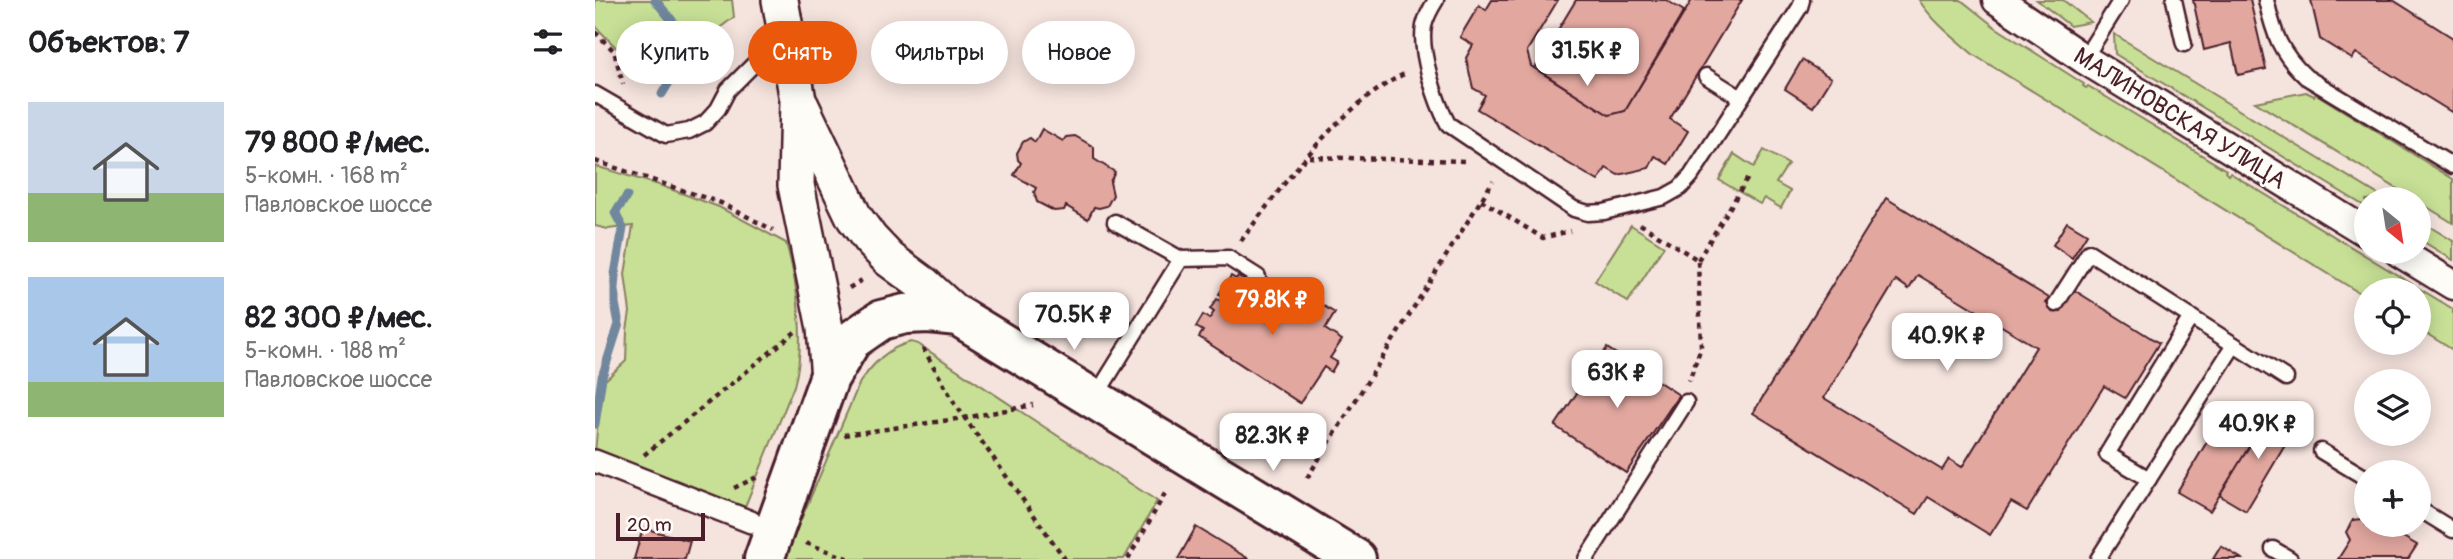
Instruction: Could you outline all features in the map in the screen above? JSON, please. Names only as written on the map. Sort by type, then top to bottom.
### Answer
[{"type":"main road","points":[[764,559],[829,378],[852,340],[881,320],[905,314],[958,316],[1356,559]]},
{"type":"street","points":[[780,0],[784,21]]},
{"type":"street","name":"МАЛИНОВСКАЯ УЛИЦА","points":[[1997,0],[2084,60],[2354,225]]},
{"type":"street","points":[[795,84],[798,100],[796,185],[825,328],[829,378]]},
{"type":"street","points":[[798,100],[854,217],[870,239],[889,259],[923,284],[958,316]]},
{"type":"street","points":[[2419,264],[2453,285]]},
{"type":"street","points":[[595,461],[751,522]]},
{"type":"lane","points":[[1436,0],[1424,26],[1424,46],[1439,108],[1448,124],[1574,209],[1596,213],[1664,197],[1680,188],[1691,176],[1802,0]]},
{"type":"lane","points":[[2084,60],[2121,0]]},
{"type":"lane","points":[[2174,0],[2185,44]]},
{"type":"lane","points":[[2266,0],[2280,47],[2306,77],[2453,166]]},
{"type":"lane","points":[[595,94],[666,135],[689,131],[705,123],[728,90],[748,70]]},
{"type":"lane","points":[[1706,76],[1741,98]]},
{"type":"lane","points":[[1115,222],[1181,259],[1227,258],[1258,277]]},
{"type":"lane","points":[[2056,304],[2089,252],[2286,378]]},
{"type":"lane","points":[[1094,399],[1181,259]]},
{"type":"lane","points":[[2149,479],[2107,454],[2192,317]]},
{"type":"lane","points":[[2098,559],[2234,345]]},
{"type":"lane","points":[[1585,559],[1686,402]]},
{"type":"lane","points":[[2322,451],[2354,471]]},
{"type":"lane","points":[[2431,516],[2453,530]]},
{"type":"lane","points":[[2273,548],[2290,559]]},
{"type":"path","points":[[595,32],[614,51],[631,116]]},
{"type":"path","points":[[1227,258],[1288,178],[1353,109],[1390,81],[1428,63]]},
{"type":"path","points":[[1308,156],[1466,161],[1485,150]]},
{"type":"path","points":[[595,161],[721,203],[782,235]]},
{"type":"path","points":[[1307,478],[1504,163]]},
{"type":"path","points":[[1686,402],[1687,389],[1701,347],[1698,260],[1749,176]]},
{"type":"path","points":[[1625,206],[1636,221],[1698,260]]},
{"type":"path","points":[[839,294],[870,274]]},
{"type":"path","points":[[624,472],[796,331]]},
{"type":"path","points":[[918,339],[964,418],[1065,559]]},
{"type":"path","points":[[841,436],[1033,405]]},
{"type":"path","points":[[1128,559],[1167,490]]},
{"type":"path","points":[[804,542],[849,559]]},
{"type":"green space","points":[[595,0],[732,0],[734,17],[729,21],[616,21],[616,47],[595,25]]},
{"type":"green space","points":[[1919,0],[1961,0],[1995,27],[2084,84],[2086,88],[2088,86],[2226,170],[2228,175],[2230,173],[2354,249],[2354,264],[2379,264],[2402,278],[2354,278],[2354,290],[1974,55],[1937,23]]},
{"type":"green space","points":[[2037,0],[2063,0],[2091,22],[2070,26]]},
{"type":"green space","points":[[2114,34],[2365,187],[2354,187],[2354,200],[2115,54]]},
{"type":"green space","points":[[2306,92],[2314,96],[2316,94],[2453,179],[2453,223],[2431,209],[2431,187],[2394,187],[2255,102]]},
{"type":"green space","points":[[1764,150],[1788,164],[1776,183],[1790,191],[1781,208],[1764,198],[1760,204],[1719,180],[1734,154],[1754,167]]},
{"type":"green space","points":[[595,166],[719,207],[786,243],[799,315],[798,370],[744,509],[595,454],[601,384],[626,361],[630,312],[625,274],[633,226],[608,229],[595,226]]},
{"type":"green space","points":[[1631,225],[1664,246],[1628,302],[1595,281]]},
{"type":"green space","points":[[2431,227],[2453,241],[2453,260],[2431,246]]},
{"type":"green space","points":[[2431,296],[2453,309],[2453,350],[2431,336]]},
{"type":"green space","points":[[911,342],[918,344],[1157,501],[1124,559],[784,559],[860,382],[882,357]]},
{"type":"building","points":[[1492,0],[1558,0],[1527,51],[1531,66],[1609,115],[1625,111],[1692,0],[1742,0],[1670,119],[1688,131],[1668,164],[1655,156],[1649,168],[1618,175],[1606,168],[1598,181],[1477,109],[1485,95],[1473,88],[1466,58],[1473,45],[1460,37],[1479,5],[1486,10]]},
{"type":"building","points":[[1576,0],[1666,0],[1684,11],[1625,111],[1609,115],[1535,68]]},
{"type":"building","points":[[2193,0],[2250,0],[2266,69],[2238,75],[2231,43],[2204,50]]},
{"type":"building","points":[[2311,0],[2393,0],[2453,38],[2453,113],[2356,53],[2352,59],[2320,39]]},
{"type":"building","points":[[1802,60],[1831,78],[1813,107],[1785,89]]},
{"type":"building","points":[[1042,129],[1063,141],[1066,137],[1075,136],[1094,147],[1094,159],[1115,172],[1110,182],[1113,195],[1107,206],[1094,207],[1088,219],[1066,206],[1064,210],[1054,211],[1037,202],[1034,192],[1036,188],[1014,175],[1021,163],[1017,153],[1023,142],[1030,138],[1035,142]]},
{"type":"building","points":[[1886,198],[2049,298],[2046,303],[2060,312],[2074,290],[2159,343],[2125,398],[2104,386],[2027,511],[2011,502],[1990,535],[1928,497],[1917,514],[1753,413]],"holes":[[[1918,275],[2036,347],[1962,467],[1949,459],[1942,470],[1824,398],[1896,280],[1909,289]]]},
{"type":"building","points":[[2067,222],[2087,234],[2072,258],[2053,245]]},
{"type":"building","points":[[1231,276],[1236,279],[1238,276],[1297,314],[1309,297],[1335,313],[1325,329],[1342,340],[1330,358],[1337,362],[1331,372],[1324,367],[1300,403],[1199,337],[1203,331],[1196,327],[1203,315],[1209,319],[1214,312],[1210,309],[1217,299],[1222,302],[1225,298],[1219,294]]},
{"type":"building","points":[[1607,348],[1679,395],[1626,473],[1555,426]]},
{"type":"building","points":[[2271,410],[2297,425],[2246,511],[2219,495]]},
{"type":"building","points":[[2223,415],[2256,435],[2210,511],[2177,492]]},
{"type":"building","points":[[2353,520],[2354,537],[2403,537],[2417,545],[2408,559],[2338,559],[2350,540],[2346,532]]},
{"type":"building","points":[[1196,527],[1249,559],[1178,559]]},
{"type":"building","points":[[643,528],[690,541],[685,559],[634,559]]},
{"type":"building","points":[[2221,546],[2242,559],[2213,559]]},
{"type":"waterway","points":[[655,0],[680,30],[685,56],[662,94]]},
{"type":"waterway","points":[[595,424],[602,377],[619,324],[615,303],[615,274],[623,228],[615,213],[627,196]]}]
